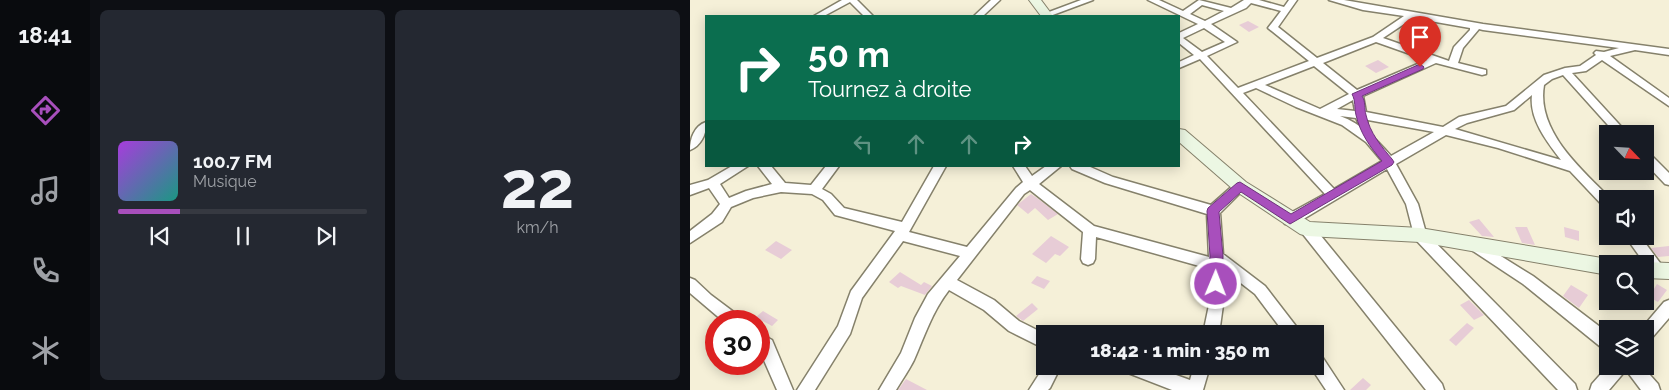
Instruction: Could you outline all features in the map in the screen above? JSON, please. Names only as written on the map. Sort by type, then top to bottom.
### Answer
[{"type":"main road","points":[[1035,0],[1045,15]]},
{"type":"main road","points":[[1180,135],[1240,186],[1306,229],[1420,235],[1599,265]]},
{"type":"street","points":[[820,15],[850,0],[868,15]]},
{"type":"street","points":[[979,15],[996,0]]},
{"type":"street","points":[[1049,15],[1089,0]]},
{"type":"street","points":[[1152,0],[1205,24],[1232,42],[1180,66]]},
{"type":"street","points":[[1180,36],[1243,6],[1249,0],[1286,10]]},
{"type":"street","points":[[1293,0],[1273,28],[1357,94],[1360,100],[1360,114],[1370,139],[1388,162],[1412,204],[1420,235],[1570,390]]},
{"type":"street","points":[[1333,0],[1363,7],[1475,25],[1669,52]]},
{"type":"street","points":[[1184,14],[1201,2],[1232,11]]},
{"type":"street","points":[[1236,92],[1376,39],[1413,14]]},
{"type":"street","points":[[1452,65],[1459,47],[1474,31],[1475,25]]},
{"type":"street","points":[[1180,38],[1202,56],[1333,195]]},
{"type":"street","points":[[1376,39],[1452,65],[1482,72]]},
{"type":"street","points":[[1581,40],[1669,103]]},
{"type":"street","points":[[1290,220],[1463,120],[1510,108],[1548,77],[1565,70],[1583,69],[1603,55],[1632,48]]},
{"type":"street","points":[[1324,112],[1357,94],[1436,60]]},
{"type":"street","points":[[1565,70],[1615,125]]},
{"type":"street","points":[[1257,85],[1300,105],[1324,112],[1346,122],[1370,139]]},
{"type":"street","points":[[1539,85],[1537,103],[1542,119],[1556,144],[1574,168],[1599,194]]},
{"type":"street","points":[[1324,112],[1360,114],[1445,130],[1503,145],[1574,168]]},
{"type":"street","points":[[690,146],[705,129]]},
{"type":"street","points":[[1654,165],[1669,181]]},
{"type":"street","points":[[690,190],[712,183],[740,167]]},
{"type":"street","points":[[765,167],[781,187]]},
{"type":"street","points":[[814,190],[832,167]]},
{"type":"street","points":[[805,390],[845,328],[856,295],[903,231],[939,167]]},
{"type":"street","points":[[1020,167],[1030,183],[1090,230],[1216,261],[1260,290],[1287,325]]},
{"type":"street","points":[[887,390],[907,357],[920,323],[933,299],[1020,191],[1054,167]]},
{"type":"street","points":[[1078,167],[1109,180],[1213,211]]},
{"type":"street","points":[[712,183],[727,204]]},
{"type":"street","points":[[1213,211],[1240,186]]},
{"type":"street","points":[[690,238],[717,218],[727,204],[750,194],[781,187],[814,190],[827,197],[840,212],[970,253]]},
{"type":"street","points":[[1213,211],[1216,261],[1214,325]]},
{"type":"street","points":[[1306,229],[1436,390]]},
{"type":"street","points":[[1088,259],[1090,230]]},
{"type":"street","points":[[1475,244],[1528,280],[1599,336]]},
{"type":"street","points":[[1638,245],[1657,271]]},
{"type":"street","points":[[946,282],[989,305],[1014,326],[1036,337]]},
{"type":"street","points":[[690,284],[719,310]]},
{"type":"street","points":[[1654,324],[1669,307]]},
{"type":"street","points":[[770,354],[785,390]]},
{"type":"street","points":[[1324,373],[1336,390]]},
{"type":"street","points":[[1037,390],[1048,375]]},
{"type":"street","points":[[1153,375],[1194,390],[1199,375]]},
{"type":"street","points":[[1598,390],[1610,375]]},
{"type":"street","points":[[1640,375],[1652,390]]},
{"type":"building","points":[[1248,21],[1259,27],[1249,32],[1239,25]]},
{"type":"building","points":[[1378,60],[1389,67],[1376,73],[1365,66]]},
{"type":"building","points":[[1031,194],[1058,214],[1048,220],[1035,208],[1028,214],[1017,205]]},
{"type":"building","points":[[1479,219],[1494,237],[1482,236],[1469,222]]},
{"type":"building","points":[[1515,227],[1527,227],[1535,245],[1522,243]]},
{"type":"building","points":[[1564,227],[1579,231],[1579,241],[1565,237]]},
{"type":"building","points":[[1051,236],[1069,247],[1060,256],[1055,254],[1046,263],[1032,254]]},
{"type":"building","points":[[776,241],[792,250],[781,259],[765,250]]},
{"type":"building","points":[[1669,246],[1669,256],[1658,257],[1651,248]]},
{"type":"building","points":[[900,272],[921,285],[924,282],[932,286],[925,295],[901,286],[898,288],[889,282]]},
{"type":"building","points":[[1037,276],[1050,281],[1044,289],[1031,283]]},
{"type":"building","points":[[1657,284],[1667,290],[1658,302],[1654,300],[1654,289]]},
{"type":"building","points":[[1571,285],[1588,295],[1579,308],[1563,296]]},
{"type":"building","points":[[1469,300],[1484,315],[1474,320],[1460,305]]},
{"type":"building","points":[[1032,303],[1038,309],[1023,321],[1016,316]]},
{"type":"building","points":[[770,315],[778,320],[772,326],[770,325]]},
{"type":"building","points":[[1467,323],[1474,328],[1456,346],[1449,340]]},
{"type":"building","points":[[1363,378],[1371,385],[1366,390],[1350,390]]},
{"type":"building","points":[[906,379],[927,390],[898,390]]},
{"type":"route","points":[[1216,284],[1213,211],[1240,186],[1290,220],[1388,162],[1370,139],[1360,114],[1360,100],[1357,94],[1420,67]]}]
